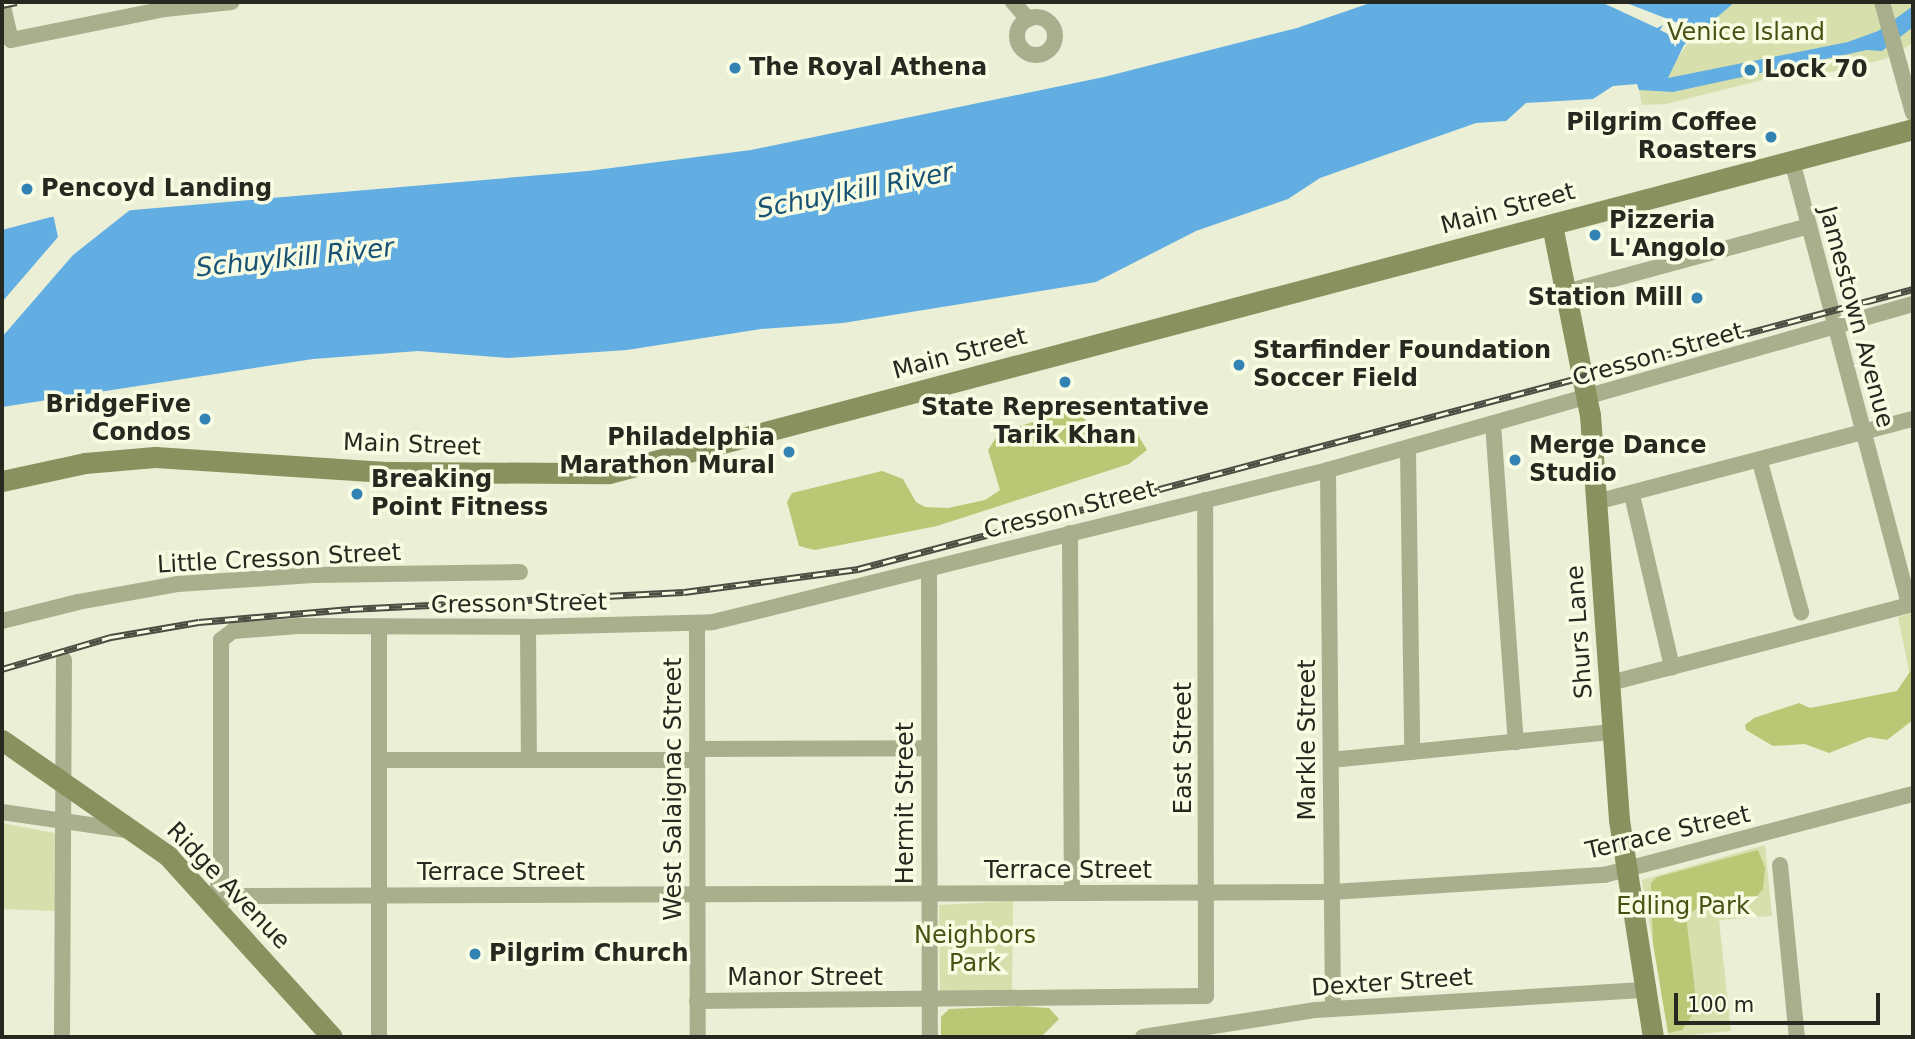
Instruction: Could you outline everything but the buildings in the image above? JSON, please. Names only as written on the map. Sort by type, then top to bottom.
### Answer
[{"type":"street","points":[[2,2],[11,40],[165,9],[232,2]]},
{"type":"street","points":[[1013,2],[1028,19]]},
{"type":"street","points":[[1882,2],[1913,113]]},
{"type":"street","name":"Main Street","points":[[2,481],[79,464],[155,457],[390,472],[609,473],[1913,129]]},
{"type":"street","name":"Jamestown Avenue","points":[[1792,161],[1911,605]]},
{"type":"street","name":"Shurs Lane","points":[[1552,225],[1587,396],[1613,732],[1627,870],[1653,1037]]},
{"type":"street","points":[[1566,292],[1809,226]]},
{"type":"street","name":"Cresson Street","points":[[212,903],[221,878],[221,640],[233,631],[252,628],[697,624],[1328,470],[1913,304]]},
{"type":"street","points":[[1596,502],[1760,462],[1913,419]]},
{"type":"street","points":[[1493,424],[1516,742]]},
{"type":"street","points":[[1409,448],[1412,752]]},
{"type":"street","points":[[1760,462],[1801,612]]},
{"type":"street","name":"Markle Street","points":[[1328,470],[1333,1009]]},
{"type":"street","points":[[1632,495],[1672,667]]},
{"type":"street","name":"East Street","points":[[1205,500],[1208,893],[1206,996]]},
{"type":"street","points":[[1070,533],[1072,893]]},
{"type":"street","name":"Hermit Street","points":[[929,569],[930,1037]]},
{"type":"street","name":"Little Cresson Street","points":[[2,621],[78,602],[191,583],[313,575],[520,572]]},
{"type":"street","points":[[1610,683],[1911,605]]},
{"type":"street","name":"West Salaignac Street","points":[[697,624],[698,1037]]},
{"type":"street","points":[[528,627],[529,760]]},
{"type":"street","points":[[379,628],[379,1037]]},
{"type":"street","points":[[62,1037],[64,660]]},
{"type":"street","points":[[1331,760],[1613,732]]},
{"type":"street","name":"Ridge Avenue","points":[[2,740],[139,832],[168,856],[332,1037]]},
{"type":"street","points":[[379,760],[529,760],[929,748]]},
{"type":"street","name":"Terrace Street","points":[[212,903],[237,896],[1332,892],[1627,870],[1913,794]]},
{"type":"street","points":[[2,811],[64,824],[139,832]]},
{"type":"street","points":[[1780,865],[1797,1037]]},
{"type":"street","name":"Dexter Street","points":[[1144,1037],[1333,1009],[1646,990]]},
{"type":"street","name":"Manor Street","points":[[698,1001],[1206,996]]},
{"type":"green space","name":"Venice Island","points":[[1735,2],[1913,2],[1913,43],[1885,59],[1831,72],[1770,78],[1666,104],[1642,105],[1639,90],[1661,82],[1697,30]]},
{"type":"green space","points":[[1061,413],[1080,416],[1102,431],[1133,427],[1147,450],[1129,464],[937,526],[815,550],[799,546],[787,502],[792,493],[882,471],[903,479],[916,502],[925,507],[948,508],[985,500],[1000,490],[988,450],[999,433]]},
{"type":"green space","points":[[1913,613],[1913,690],[1898,617]]},
{"type":"green space","points":[[1913,667],[1913,720],[1887,740],[1869,737],[1829,753],[1805,744],[1773,746],[1746,730],[1745,725],[1754,718],[1799,703],[1810,708],[1897,691]]},
{"type":"green space","points":[[2,823],[55,833],[55,911],[2,909]]},
{"type":"green space","name":"Edling Park","points":[[1765,845],[1772,916],[1719,920],[1731,1031],[1669,1037],[1642,880]]},
{"type":"green space","points":[[1758,850],[1765,868],[1763,889],[1757,896],[1727,909],[1705,903],[1686,916],[1697,1008],[1682,1030],[1668,1033],[1653,943],[1651,883],[1657,877]]},
{"type":"green space","name":"Neighbors Park","points":[[1013,901],[1012,994],[940,993],[939,905]]},
{"type":"green space","points":[[1017,1006],[1049,1008],[1059,1019],[1041,1037],[941,1037],[941,1017],[949,1009]]},
{"type":"water","name":"Schuylkill River","points":[[1373,2],[1735,2],[1684,45],[1668,78],[1848,42],[1878,31],[1913,6],[1913,27],[1882,51],[1867,50],[1673,92],[1639,90],[1637,84],[1613,86],[1593,99],[1526,103],[1506,121],[1476,123],[1320,178],[1288,199],[1196,231],[1096,282],[843,323],[761,329],[627,350],[508,358],[418,351],[313,359],[2,407],[2,230],[51,217],[588,171],[751,150],[1104,77],[1297,28]]},
{"type":"pier","points":[[1601,2],[1624,2],[1701,32],[1693,40],[1666,33],[1660,30],[1663,25],[1657,28]]},
{"type":"pier","points":[[135,206],[73,255],[2,337],[2,302],[58,237],[53,214]]},
{"type":"railway","points":[[2,5],[17,2]]},
{"type":"railway","points":[[2,669],[111,637],[199,622],[350,609],[684,592],[858,569],[1913,289]]},
{"type":"place","name":"The Royal Athena","points":[[735,68]]},
{"type":"place","name":"Lock 70","points":[[1750,70]]},
{"type":"place","name":"Pilgrim Coffee Roasters","points":[[1771,137]]},
{"type":"place","name":"Pencoyd Landing","points":[[27,189]]},
{"type":"place","name":"Pizzeria L'Angolo","points":[[1595,235]]},
{"type":"place","name":"Station Mill","points":[[1697,298]]},
{"type":"place","name":"Starfinder Foundation Soccer Field","points":[[1239,365]]},
{"type":"place","name":"State Representative Tarik Khan","points":[[1065,382]]},
{"type":"place","name":"BridgeFive Condos","points":[[205,419]]},
{"type":"place","name":"Philadelphia Marathon Mural","points":[[789,452]]},
{"type":"place","name":"Merge Dance Studio","points":[[1515,460]]},
{"type":"place","name":"Breaking Point Fitness","points":[[357,494]]},
{"type":"place","name":"Pilgrim Church","points":[[475,954]]}]
